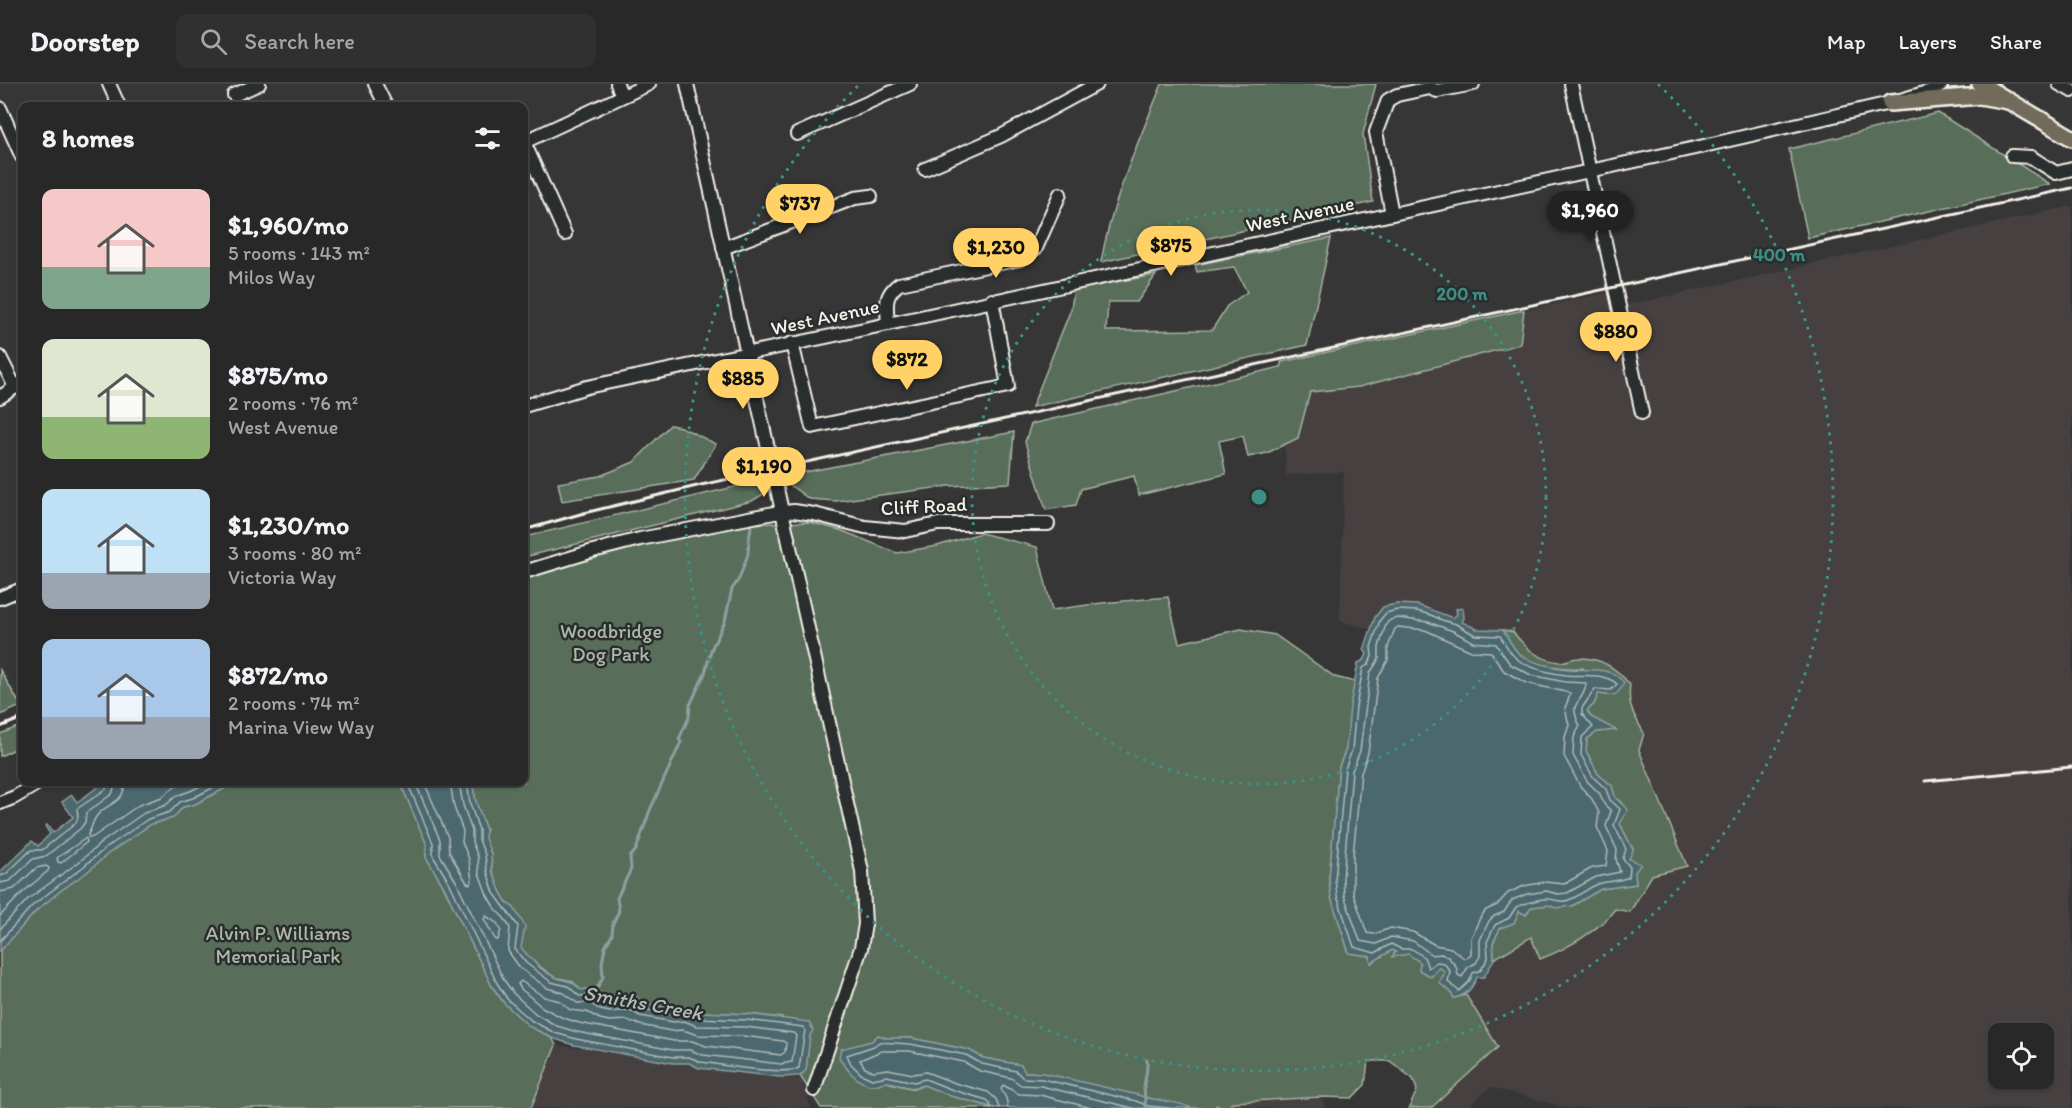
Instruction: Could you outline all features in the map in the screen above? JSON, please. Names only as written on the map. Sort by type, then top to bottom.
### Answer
[{"type":"main road","points":[[1980,84],[2072,138]]},
{"type":"main road","points":[[1890,103],[1980,96],[2008,101]]},
{"type":"street","points":[[109,84],[117,102]]},
{"type":"street","points":[[234,95],[259,84]]},
{"type":"street","points":[[375,84],[384,102]]},
{"type":"street","points":[[617,84],[622,96]]},
{"type":"street","points":[[528,140],[649,84]]},
{"type":"street","points":[[687,84],[862,871],[865,924],[861,948],[814,1090]]},
{"type":"street","points":[[796,134],[910,84]]},
{"type":"street","points":[[924,169],[1000,136],[1097,84]]},
{"type":"street","points":[[1392,214],[1376,132],[1388,100],[1397,95],[1430,88],[1437,91],[1473,84]]},
{"type":"street","points":[[1570,84],[1642,413]]},
{"type":"street","name":"West Avenue","points":[[528,405],[587,387],[1590,171],[1890,103],[1931,90],[1942,84]]},
{"type":"street","points":[[2059,84],[2072,91]]},
{"type":"street","points":[[0,108],[18,148]]},
{"type":"street","points":[[528,151],[565,234]]},
{"type":"street","points":[[2012,156],[2031,157],[2056,173],[2072,169]]},
{"type":"street","points":[[888,324],[887,298],[889,292],[898,284],[1020,259],[1031,253],[1036,248],[1060,194]]},
{"type":"street","points":[[723,248],[855,198],[871,196]]},
{"type":"street","points":[[792,343],[812,427],[1008,386],[992,300]]},
{"type":"street","points":[[0,357],[18,384]]},
{"type":"street","points":[[0,398],[18,386]]},
{"type":"street","name":"Cliff Road","points":[[528,571],[640,539],[794,511],[865,527],[906,531],[938,524],[1048,524]]},
{"type":"street","points":[[0,598],[18,591]]},
{"type":"street","points":[[0,803],[33,786]]},
{"type":"shaded area","points":[[2072,206],[2072,1108],[1568,1108],[1490,1087],[1467,1108],[1431,1108],[1498,1047],[1466,995],[1477,977],[1484,977],[1494,959],[1531,936],[1559,952],[1608,918],[1615,909],[1630,912],[1652,875],[1687,866],[1639,750],[1644,733],[1628,699],[1630,685],[1577,658],[1562,662],[1541,657],[1526,649],[1513,632],[1477,629],[1462,621],[1458,614],[1454,618],[1433,609],[1408,605],[1375,617],[1370,629],[1340,621],[1344,472],[1286,475],[1281,362],[1611,292],[1615,308]]},
{"type":"shaded area","points":[[556,1045],[801,1079],[811,1108],[531,1108]]},
{"type":"shaded area","points":[[1322,1097],[1325,1108],[1228,1108],[1233,1102]]},
{"type":"green space","points":[[1162,84],[1376,84],[1363,134],[1373,202],[1101,262],[1119,195]]},
{"type":"green space","points":[[1938,113],[2050,184],[1808,238],[1789,149]]},
{"type":"green space","points":[[1331,238],[1307,345],[1032,407],[1071,309],[1074,289],[1156,275],[1137,302],[1108,302],[1106,331],[1212,330],[1227,306],[1247,292],[1234,267],[1197,272],[1195,265]]},
{"type":"green space","points":[[1524,310],[1520,344],[1359,387],[1310,392],[1298,438],[1267,453],[1248,457],[1243,436],[1219,441],[1226,474],[1139,495],[1134,476],[1081,489],[1076,505],[1046,510],[1025,442],[1031,424],[1281,367],[1281,362]]},
{"type":"green space","points":[[670,425],[681,427],[716,444],[694,480],[562,501],[558,483],[600,476],[634,462]]},
{"type":"green space","points":[[1014,432],[1010,483],[949,486],[836,501],[809,499],[779,477]]},
{"type":"green space","points":[[772,478],[770,490],[752,501],[528,556],[528,536]]},
{"type":"green space","name":"Woodbridge Dog Park","points":[[809,522],[840,530],[897,553],[937,546],[981,533],[1037,547],[1052,610],[1168,597],[1179,643],[1241,629],[1275,635],[1335,677],[1355,682],[1346,749],[1339,767],[1329,879],[1331,897],[1349,953],[1370,956],[1371,963],[1392,950],[1396,951],[1393,956],[1408,954],[1420,962],[1439,967],[1445,972],[1440,983],[1450,991],[1454,998],[1466,995],[1498,1047],[1431,1108],[1409,1108],[1417,1090],[1413,1079],[1390,1061],[1368,1061],[1365,1085],[1352,1098],[1322,1097],[1233,1102],[1228,1108],[1217,1105],[1213,1108],[1186,1108],[1043,1073],[1025,1072],[1020,1065],[983,1058],[969,1050],[911,1038],[886,1038],[878,1035],[872,1041],[862,1044],[872,1085],[886,1082],[914,1089],[924,1085],[951,1096],[995,1108],[821,1108],[800,1076],[806,1070],[810,1035],[782,1018],[699,1012],[685,1007],[675,1009],[643,1003],[635,996],[604,997],[593,988],[581,990],[572,981],[554,977],[530,959],[521,948],[514,908],[507,903],[500,891],[492,870],[491,854],[484,838],[486,830],[473,786],[528,786],[528,576],[593,553],[746,524]]},
{"type":"green space","points":[[1503,630],[1513,632],[1528,648],[1545,659],[1560,662],[1576,658],[1594,659],[1614,669],[1630,685],[1630,705],[1644,733],[1639,750],[1687,866],[1652,875],[1630,912],[1615,909],[1600,925],[1580,939],[1540,959],[1531,937],[1494,959],[1493,943],[1500,928],[1514,923],[1519,911],[1526,915],[1530,907],[1572,906],[1601,889],[1636,884],[1635,872],[1629,859],[1633,849],[1620,824],[1622,802],[1615,797],[1612,786],[1598,774],[1586,751],[1587,739],[1597,732],[1615,730],[1591,717],[1587,711],[1594,704],[1598,694],[1607,695],[1583,668],[1550,666],[1525,658],[1515,649]]},
{"type":"green space","points":[[0,670],[18,701],[18,707],[0,715]]},
{"type":"green space","points":[[18,727],[18,746],[0,756],[0,734]]},
{"type":"green space","name":"Alvin P. Williams Memorial Park","points":[[229,786],[402,786],[427,845],[426,857],[444,887],[492,986],[504,1003],[529,1026],[552,1038],[556,1045],[531,1108],[0,1108],[0,951],[37,910],[109,853],[151,824],[173,818],[183,807],[195,804]]},
{"type":"water","points":[[1396,604],[1418,605],[1453,618],[1457,614],[1456,609],[1463,608],[1462,622],[1477,629],[1503,630],[1517,652],[1529,660],[1563,668],[1606,671],[1619,677],[1624,683],[1619,692],[1614,695],[1598,694],[1594,704],[1587,711],[1591,717],[1616,730],[1597,732],[1587,739],[1586,751],[1598,774],[1612,786],[1615,797],[1628,810],[1620,824],[1633,850],[1629,859],[1641,864],[1635,872],[1636,884],[1601,889],[1572,906],[1531,907],[1526,915],[1519,911],[1514,923],[1500,928],[1493,943],[1494,959],[1484,977],[1477,977],[1468,991],[1454,998],[1450,991],[1439,983],[1445,972],[1439,967],[1431,977],[1419,970],[1420,962],[1408,954],[1392,957],[1396,952],[1392,950],[1371,963],[1370,956],[1349,953],[1331,897],[1329,879],[1339,767],[1346,749],[1350,706],[1358,663],[1364,660],[1367,654],[1364,650],[1375,617],[1383,607]]},
{"type":"water","points":[[99,786],[229,786],[195,804],[183,807],[173,818],[151,824],[109,853],[37,910],[0,951],[0,872],[32,841],[38,846],[50,834],[45,826],[47,825],[53,833],[73,817],[62,802],[72,795],[77,802]]},
{"type":"water","name":"Smiths Creek","points":[[402,786],[473,786],[486,830],[485,838],[491,854],[492,870],[507,903],[514,908],[525,926],[521,948],[545,972],[571,982],[581,990],[593,988],[604,997],[608,995],[610,998],[635,996],[643,1003],[675,1009],[685,1007],[699,1012],[747,1014],[809,1022],[813,1030],[810,1035],[806,1070],[800,1076],[780,1077],[699,1068],[689,1063],[673,1063],[574,1045],[552,1038],[529,1026],[504,1003],[492,986],[444,887],[426,857],[427,845]]},
{"type":"water","points":[[878,1035],[886,1038],[911,1038],[969,1050],[983,1058],[1021,1065],[1025,1072],[1043,1073],[1192,1108],[995,1108],[951,1096],[924,1085],[908,1087],[891,1082],[867,1084],[852,1075],[839,1057],[841,1049],[872,1041]]},
{"type":"waterway","name":"Smiths Creek","points":[[595,992],[603,977],[602,963],[605,947],[612,935],[613,923],[619,911],[617,898],[631,869],[630,857],[636,850],[650,810],[681,742],[679,739],[689,717],[690,705],[725,621],[732,589],[739,579],[748,554],[751,527]]},
{"type":"waterway","points":[[1145,1108],[1144,1087],[1147,1060]]},
{"type":"railway","points":[[528,529],[701,485],[2072,188]]},
{"type":"railway","points":[[0,727],[18,720]]},
{"type":"railway","points":[[1925,781],[2072,767]]}]
